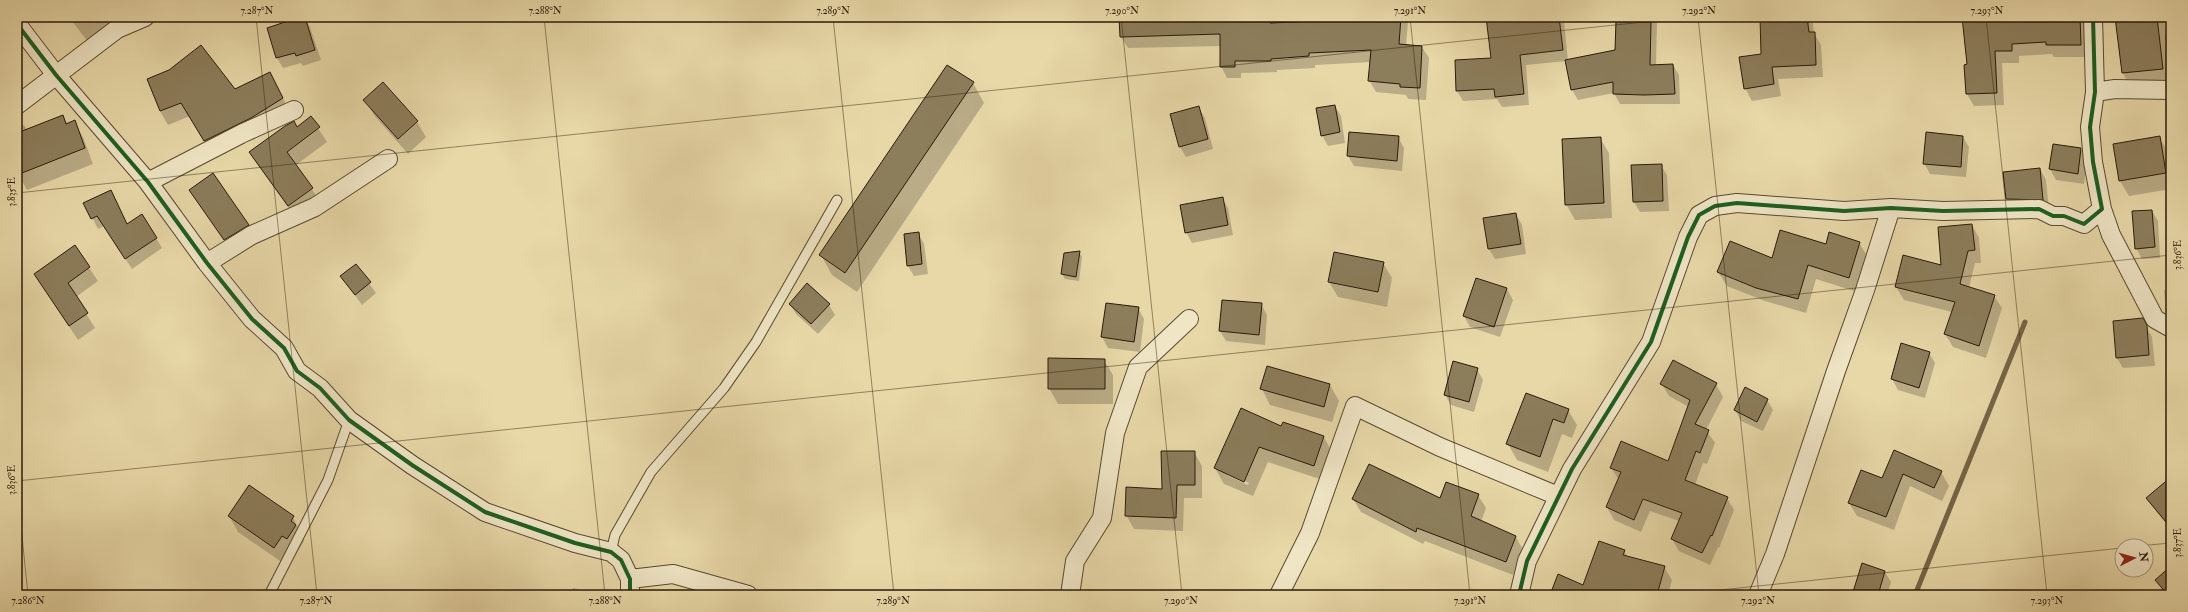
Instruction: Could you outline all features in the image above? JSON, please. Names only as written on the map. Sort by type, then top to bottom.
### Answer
[{"type":"street","points":[[17,105],[117,29],[145,17]]},
{"type":"street","points":[[2093,17],[2095,92],[2090,127],[2093,162],[2102,209],[2111,235],[2155,319],[2171,328]]},
{"type":"street","points":[[17,24],[56,74],[148,182],[207,263],[252,319],[284,348],[297,371],[320,388],[349,420],[412,465],[485,512],[575,543],[611,552],[621,560],[630,587],[673,574],[748,595]]},
{"type":"street","points":[[2095,92],[2115,88],[2171,90]]},
{"type":"street","points":[[148,182],[241,134],[294,110]]},
{"type":"street","points":[[207,263],[252,235],[316,207],[388,159]]},
{"type":"street","points":[[1519,595],[1527,561],[1572,469],[1651,342],[1688,237],[1699,215],[1715,206],[1737,203],[1844,211],[1891,208],[1943,211],[2039,209],[2053,216],[2064,216],[2084,224],[2102,209]]},
{"type":"street","points":[[1758,595],[1778,547],[1836,371],[1865,290],[1891,208]]},
{"type":"street","points":[[1070,595],[1075,561],[1102,518],[1115,433],[1138,367],[1189,320]]},
{"type":"street","points":[[1279,595],[1310,533],[1355,406],[1440,447],[1558,496]]},
{"type":"lane","points":[[611,552],[615,535],[650,472],[724,388],[756,342],[837,200]]},
{"type":"lane","points":[[269,595],[328,480],[349,420]]},
{"type":"building","points":[[300,17],[305,17],[315,50],[296,56],[295,53],[276,58],[267,28]]},
{"type":"building","points":[[1119,17],[1270,17],[1270,23],[1359,19],[1360,17],[1401,17],[1399,44],[1422,46],[1420,88],[1400,87],[1400,84],[1368,81],[1371,50],[1309,53],[1309,56],[1271,59],[1271,61],[1235,61],[1235,67],[1220,67],[1220,34],[1120,37]]},
{"type":"building","points":[[1486,17],[1559,17],[1563,50],[1520,55],[1524,94],[1495,97],[1494,89],[1456,91],[1455,60],[1491,58]]},
{"type":"building","points":[[1760,17],[1807,17],[1809,32],[1815,32],[1816,65],[1772,67],[1774,84],[1744,89],[1739,57],[1761,54]]},
{"type":"building","points":[[1962,17],[2080,17],[2081,45],[2046,45],[2046,42],[2012,44],[2012,51],[1995,51],[1997,93],[1966,94],[1964,65],[1967,64]]},
{"type":"building","points":[[2115,17],[2157,17],[2163,69],[2122,73]]},
{"type":"building","points":[[1616,21],[1651,22],[1650,65],[1673,64],[1675,94],[1613,94],[1613,82],[1571,90],[1565,60],[1615,50]]},
{"type":"building","points":[[201,45],[235,89],[270,72],[283,98],[251,118],[204,141],[181,103],[160,111],[147,79],[169,70]]},
{"type":"building","points":[[947,65],[974,82],[845,273],[819,255]]},
{"type":"building","points":[[383,82],[418,121],[398,139],[363,100]]},
{"type":"building","points":[[1335,105],[1340,132],[1321,136],[1316,108]]},
{"type":"building","points":[[1199,106],[1208,139],[1179,147],[1170,114]]},
{"type":"building","points":[[63,115],[66,124],[75,120],[85,148],[17,175],[17,133]]},
{"type":"building","points":[[311,116],[320,127],[287,152],[313,188],[288,206],[249,152],[285,126],[294,121],[297,127]]},
{"type":"building","points":[[1349,132],[1399,136],[1397,161],[1347,156]]},
{"type":"building","points":[[1926,132],[1963,136],[1961,167],[1923,164]]},
{"type":"building","points":[[2160,136],[2166,173],[2119,181],[2113,144]]},
{"type":"building","points":[[1601,137],[1604,203],[1565,205],[1562,139]]},
{"type":"building","points":[[2053,144],[2081,148],[2078,174],[2049,169]]},
{"type":"building","points":[[1662,164],[1663,201],[1633,202],[1631,165]]},
{"type":"building","points":[[2040,168],[2043,200],[2006,199],[2003,172]]},
{"type":"building","points":[[213,173],[249,225],[224,240],[189,190]]},
{"type":"building","points":[[111,190],[127,224],[142,214],[157,238],[125,259],[97,216],[91,219],[83,203]]},
{"type":"building","points":[[1223,197],[1228,225],[1185,233],[1180,205]]},
{"type":"building","points":[[2152,210],[2155,247],[2135,249],[2132,211]]},
{"type":"building","points":[[1516,213],[1521,244],[1488,249],[1483,218]]},
{"type":"building","points":[[1972,224],[1975,250],[1968,251],[1960,284],[1995,295],[1979,346],[1944,334],[1955,302],[1895,287],[1903,255],[1941,265],[1938,227]]},
{"type":"building","points":[[1780,230],[1826,244],[1829,232],[1860,242],[1849,278],[1808,265],[1798,299],[1756,288],[1717,272],[1730,241],[1772,258]]},
{"type":"building","points":[[919,232],[922,264],[907,266],[904,234]]},
{"type":"building","points":[[75,245],[90,267],[68,283],[88,313],[69,326],[34,274]]},
{"type":"building","points":[[1080,251],[1076,277],[1061,274],[1064,253]]},
{"type":"building","points":[[1334,252],[1384,262],[1378,292],[1328,282]]},
{"type":"building","points":[[356,264],[371,282],[355,295],[340,276]]},
{"type":"building","points":[[1476,278],[1507,288],[1494,327],[1463,316]]},
{"type":"building","points":[[807,283],[830,304],[811,324],[789,304]]},
{"type":"building","points":[[1222,300],[1262,303],[1259,335],[1219,331]]},
{"type":"building","points":[[1106,303],[1139,307],[1134,342],[1101,337]]},
{"type":"building","points":[[2143,318],[2147,325],[2149,355],[2116,358],[2113,321]]},
{"type":"building","points":[[1901,343],[1930,352],[1919,388],[1891,379]]},
{"type":"building","points":[[1048,358],[1105,359],[1105,389],[1048,389]]},
{"type":"building","points":[[1673,360],[1717,383],[1695,424],[1709,430],[1700,453],[1696,451],[1685,480],[1728,497],[1712,536],[1711,535],[1702,553],[1671,539],[1682,513],[1643,499],[1634,520],[1606,507],[1621,472],[1610,468],[1621,441],[1668,461],[1690,400],[1660,384]]},
{"type":"building","points":[[1453,361],[1478,368],[1469,402],[1444,395]]},
{"type":"building","points":[[1267,366],[1330,384],[1324,407],[1260,389]]},
{"type":"building","points":[[1745,387],[1768,399],[1757,422],[1734,410]]},
{"type":"building","points":[[1526,393],[1569,409],[1564,423],[1553,419],[1540,457],[1506,444]]},
{"type":"building","points":[[1241,408],[1281,426],[1283,422],[1324,436],[1314,466],[1259,447],[1244,482],[1214,468]]},
{"type":"building","points":[[1894,450],[1942,471],[1934,488],[1903,474],[1886,517],[1848,503],[1861,470],[1882,478]]},
{"type":"building","points":[[1161,451],[1195,451],[1195,485],[1177,485],[1176,518],[1125,516],[1126,487],[1162,489]]},
{"type":"building","points":[[1369,464],[1440,498],[1446,482],[1479,494],[1471,516],[1516,536],[1506,562],[1417,528],[1416,532],[1352,499]]},
{"type":"building","points":[[2171,477],[2171,528],[2146,498]]},
{"type":"building","points":[[249,485],[294,516],[291,521],[296,525],[287,539],[282,536],[274,548],[228,516]]},
{"type":"building","points":[[1599,541],[1625,550],[1623,555],[1665,566],[1657,595],[1550,595],[1558,574],[1583,585]]},
{"type":"building","points":[[1862,563],[1885,571],[1878,595],[1852,595]]},
{"type":"building","points":[[2171,566],[2171,595],[2168,595],[2155,580]]},
{"type":"waterway","points":[[1915,595],[2025,322]]},
{"type":"cycle path","points":[[1519,595],[1527,561],[1572,469],[1651,342],[1688,237],[1699,215],[1715,206],[1737,203],[1844,211],[1891,208],[1943,211],[2039,209],[2053,216],[2064,216],[2084,224],[2102,209],[2093,162],[2090,127],[2095,92],[2093,17]]},
{"type":"cycle path","points":[[17,24],[56,75],[148,182],[207,263],[252,319],[284,348],[297,371],[320,388],[349,420],[412,465],[485,512],[575,543],[611,552],[621,560],[630,579],[630,595]]}]
